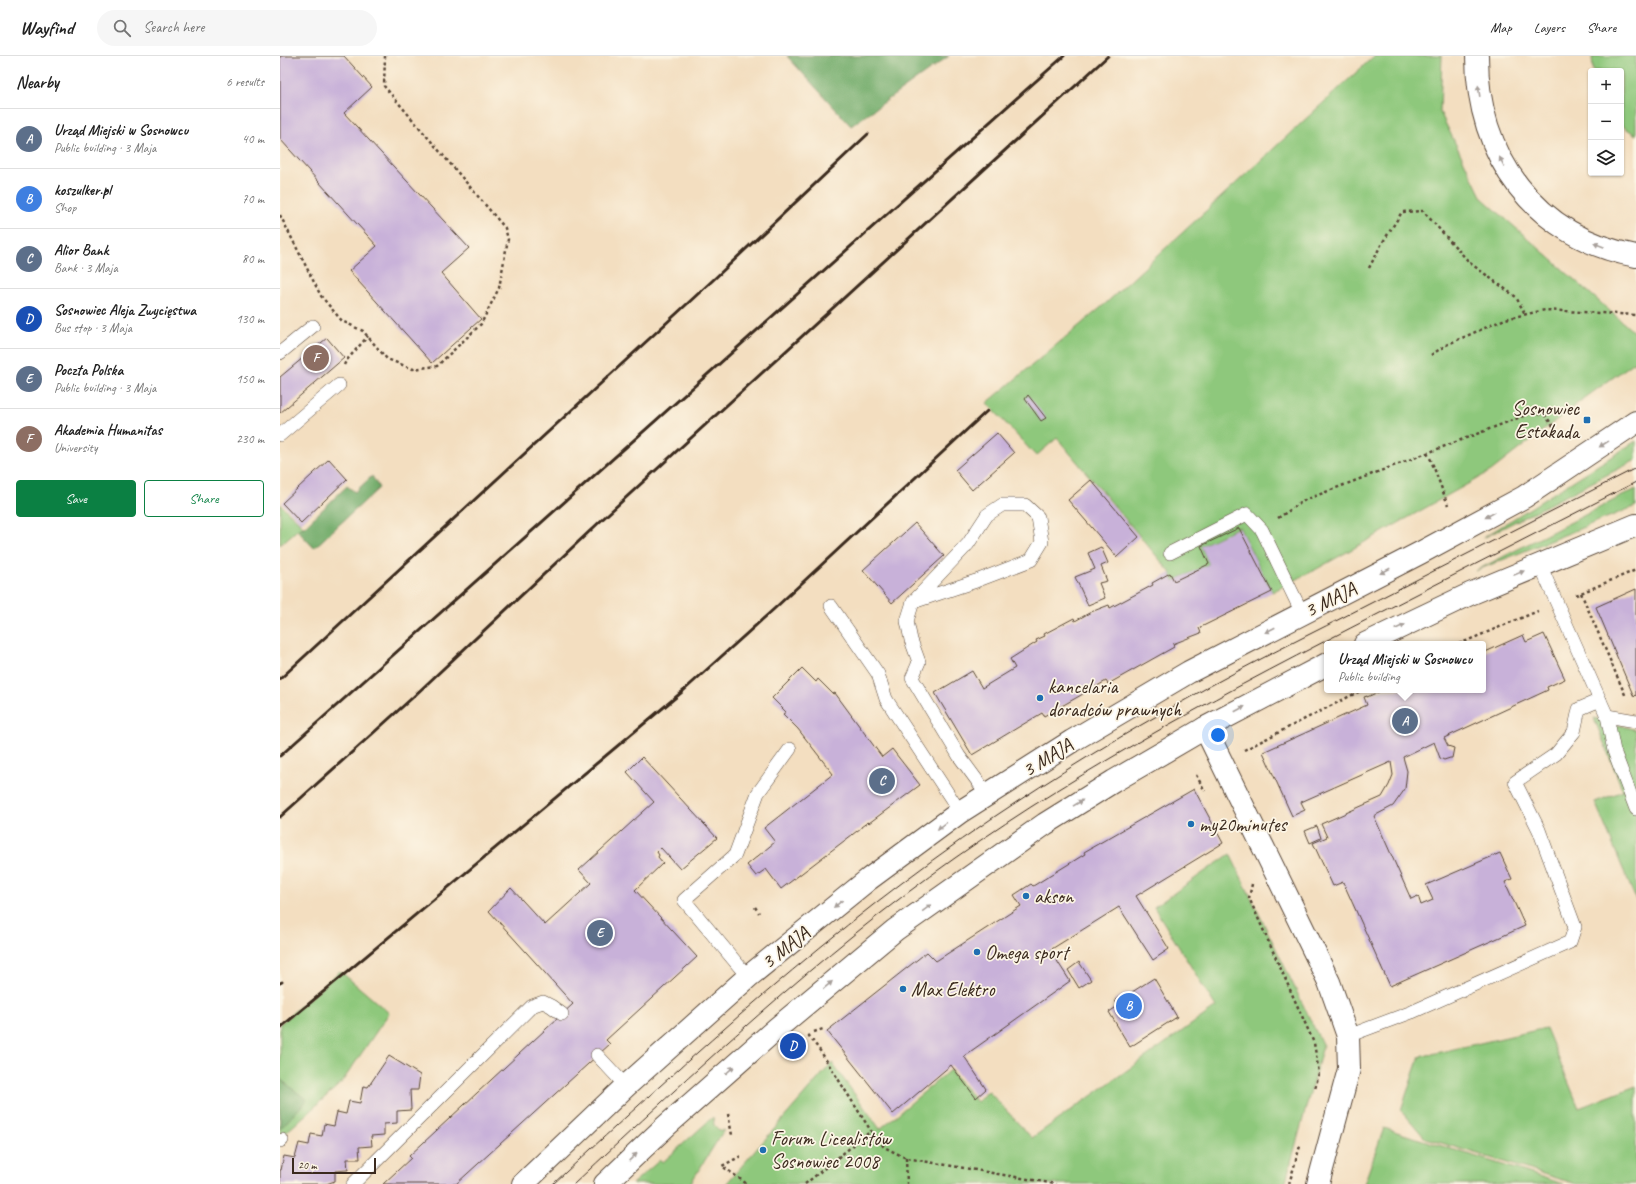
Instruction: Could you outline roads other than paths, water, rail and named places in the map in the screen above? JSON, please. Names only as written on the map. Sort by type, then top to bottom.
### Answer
[{"type":"main road","points":[[1477,56],[1478,81],[1486,125],[1493,145],[1505,168],[1518,187],[1552,221],[1574,235],[1620,253],[1636,256]]},
{"type":"main road","name":"3 MAJA","points":[[523,1184],[626,1086],[748,976],[869,879],[960,812],[1072,741],[1189,672],[1420,553],[1524,497],[1636,422]]},
{"type":"main road","points":[[1371,641],[1470,594],[1636,525]]},
{"type":"main road","points":[[605,1184],[666,1126],[776,1029],[895,930],[1045,824],[1114,780],[1206,728],[1324,666]]},
{"type":"main road","points":[[1206,728],[1329,982],[1348,1036],[1350,1069],[1318,1184]]},
{"type":"lane","points":[[280,353],[313,326]]},
{"type":"lane","points":[[280,435],[339,385]]},
{"type":"lane","points":[[913,602],[976,581],[1031,560],[1042,542],[1038,517],[1025,505],[1002,505],[987,515],[968,544],[913,602],[907,621],[911,640],[919,662],[912,678],[959,756],[987,794]]},
{"type":"lane","points":[[1170,554],[1247,514],[1262,530],[1302,613]]},
{"type":"lane","points":[[1540,565],[1607,716],[1614,751],[1636,809]]},
{"type":"lane","points":[[831,606],[878,674],[886,699],[960,812]]},
{"type":"lane","points":[[1348,1036],[1412,1012],[1570,942],[1575,927],[1539,830],[1515,782],[1556,754],[1574,732],[1579,709],[1600,700]]},
{"type":"lane","points":[[1607,716],[1636,721]]},
{"type":"lane","points":[[748,976],[684,900],[735,855],[758,793],[790,749]]},
{"type":"lane","points":[[353,1184],[532,1006],[543,1002],[562,1014]]},
{"type":"lane","points":[[597,1055],[626,1086]]},
{"type":"tram line","points":[[553,1184],[711,1040],[820,947],[933,860],[1015,803],[1112,742],[1233,674],[1636,468]]},
{"type":"tram line","points":[[1326,641],[1636,482]]},
{"type":"tram line","points":[[574,1184],[712,1056],[806,974],[904,895],[955,858],[1005,824],[1109,759],[1162,728],[1324,642]]},
{"type":"railway","points":[[280,756],[1064,56]]},
{"type":"railway","points":[[280,817],[411,699],[608,514],[1108,56]]},
{"type":"railway","points":[[280,679],[712,281],[868,134]]},
{"type":"railway","points":[[280,1028],[682,692],[774,609],[987,411]]},
{"type":"place","name":"Akademia Humanitas","points":[[316,358]]},
{"type":"place","name":"Sosnowiec Estakada","points":[[1587,420]]},
{"type":"place","name":"kancelaria doradców prawnych","points":[[1040,698]]},
{"type":"place","name":"Urząd Miejski w Sosnowcu","points":[[1405,721]]},
{"type":"place","name":"Alior Bank","points":[[882,781]]},
{"type":"place","name":"my20minutes","points":[[1191,824]]},
{"type":"place","name":"akson","points":[[1026,896]]},
{"type":"place","name":"Poczta Polska","points":[[600,933]]},
{"type":"place","name":"Omega sport","points":[[977,952]]},
{"type":"place","name":"Max Elektro","points":[[903,989]]},
{"type":"place","name":"koszulker.pl","points":[[1129,1006]]},
{"type":"place","name":"Sosnowiec Aleja Zwycięstwa","points":[[793,1046]]},
{"type":"place","name":"Forum Licealistów Sosnowiec 2008","points":[[763,1150]]}]
